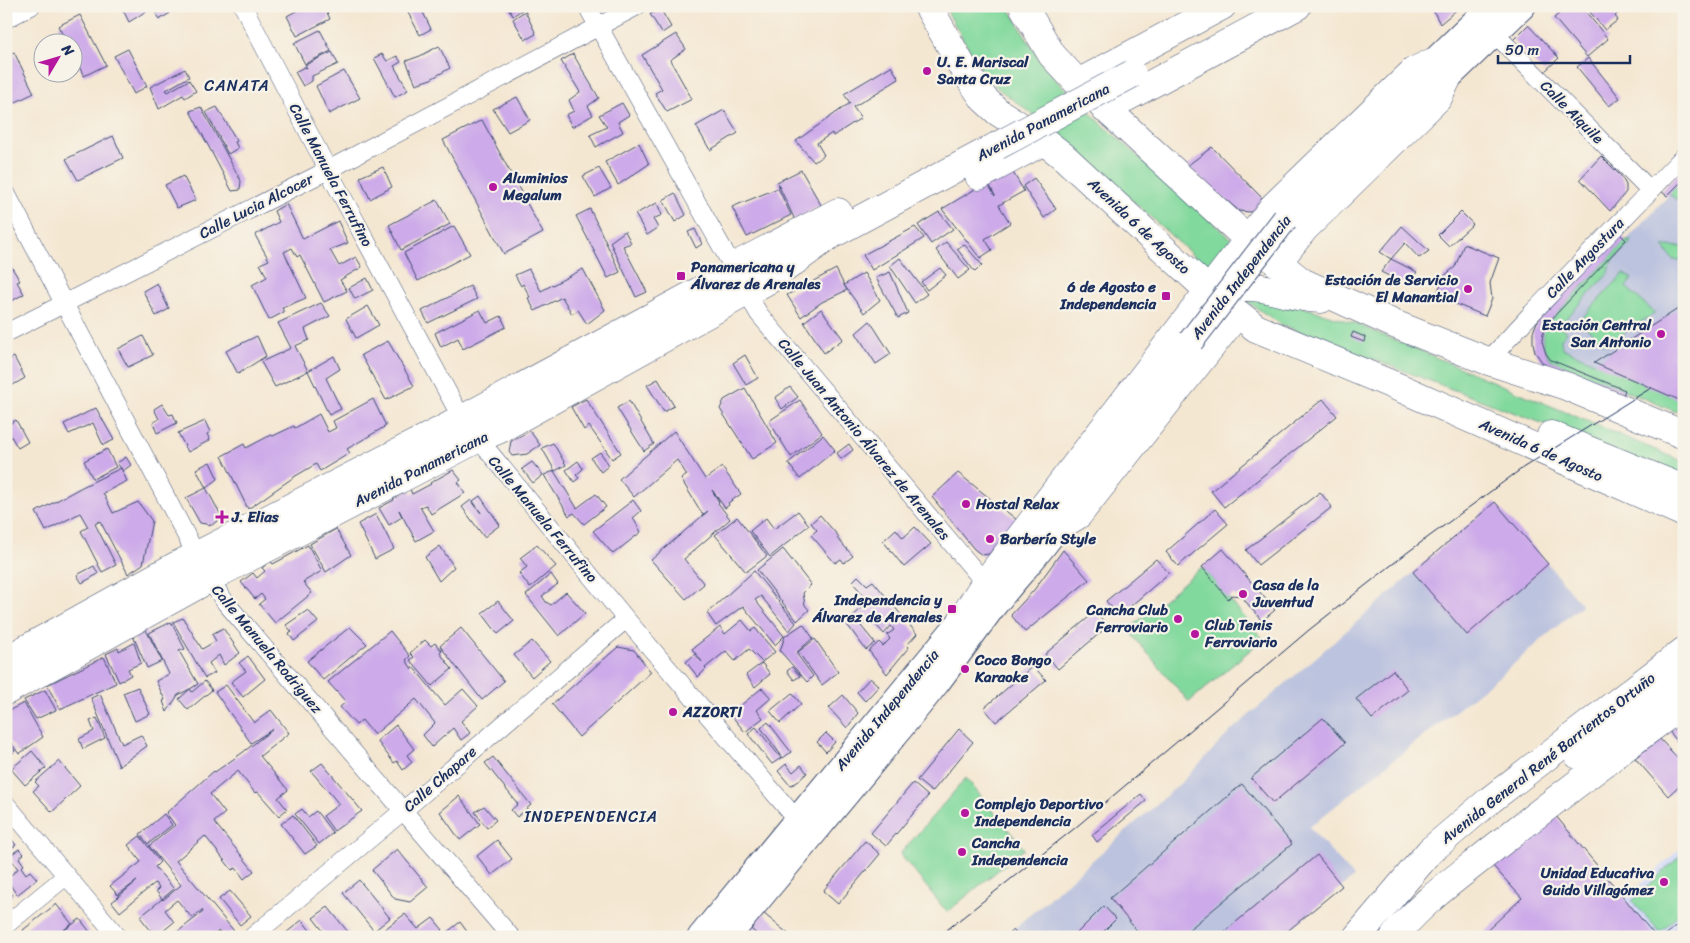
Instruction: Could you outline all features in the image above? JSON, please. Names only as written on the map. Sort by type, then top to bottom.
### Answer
[{"type":"main road","name":"Avenida 6 de Agosto","points":[[928,6],[966,74],[984,99],[998,112],[1064,156],[1209,291],[1256,328],[1398,387],[1684,513]]},
{"type":"main road","points":[[1023,6],[1052,56],[1078,83],[1249,240],[1302,282],[1394,324],[1488,361],[1566,386],[1684,435]]},
{"type":"main road","points":[[1078,83],[1222,6]]},
{"type":"main road","name":"Avenida Panamericana","points":[[6,660],[196,556],[469,429],[498,430],[770,279],[829,236],[1257,6]]},
{"type":"main road","points":[[1105,109],[1297,6]]},
{"type":"main road","name":"Avenida Independencia","points":[[728,937],[804,828],[963,618],[986,598],[1065,498],[1078,488],[1285,219],[1436,75],[1491,6]]},
{"type":"main road","name":"Avenida Independencia","points":[[1436,75],[1494,34],[1523,6]]},
{"type":"main road","points":[[963,618],[985,583],[1273,207],[1414,71],[1436,75],[1438,98],[1304,229],[1277,263]]},
{"type":"main road","points":[[705,288],[734,267],[1012,121]]},
{"type":"main road","points":[[770,279],[810,264],[1044,141]]},
{"type":"main road","name":"Avenida Panamericana","points":[[6,691],[209,579],[469,429],[705,288],[739,278],[800,245],[829,236]]},
{"type":"main road","points":[[1209,291],[1226,287],[1261,288],[1309,299],[1334,298]]},
{"type":"main road","points":[[1058,528],[1078,515],[1237,314]]},
{"type":"main road","points":[[1488,361],[1559,401],[1684,453]]},
{"type":"main road","name":"Avenida 6 de Agosto","points":[[1398,387],[1477,405],[1684,489]]},
{"type":"main road","name":"Avenida Independencia","points":[[700,937],[804,828],[936,683],[994,606],[1058,528],[1073,502],[1078,488]]},
{"type":"main road","name":"Avenida General René Barrientos Ortuño","points":[[1357,937],[1430,851],[1490,800],[1684,651]]},
{"type":"main road","points":[[1399,930],[1447,870],[1493,828],[1684,677]]},
{"type":"main road","points":[[1385,904],[1488,820],[1684,686]]},
{"type":"main road","points":[[1399,930],[1456,878],[1684,704]]},
{"type":"street","points":[[6,19],[31,6]]},
{"type":"street","name":"Calle Manuela Ferrufino","points":[[243,6],[328,170],[469,429],[626,619],[804,828]]},
{"type":"street","points":[[587,6],[734,267]]},
{"type":"street","name":"Calle Lucia Alcocer","points":[[6,333],[328,170],[637,6]]},
{"type":"street","name":"Calle Aiquile","points":[[1494,34],[1650,190]]},
{"type":"street","name":"Calle Angostura","points":[[1488,361],[1532,312],[1684,156]]},
{"type":"street","name":"Calle Manuela Rodriguez","points":[[6,193],[209,579],[226,603],[404,810],[510,937]]},
{"type":"street","name":"Calle Juan Antonio Álvarez de Arenales","points":[[746,292],[759,314],[985,583]]},
{"type":"street","name":"Calle Chapare","points":[[252,937],[404,810],[626,619]]},
{"type":"street","points":[[6,804],[118,937]]},
{"type":"street","points":[[6,925],[66,876]]},
{"type":"shaded area","points":[[1684,179],[1684,415],[1551,360],[1546,354],[1544,327]]},
{"type":"shaded area","points":[[1495,502],[1582,605],[1502,674],[1309,827],[1354,877],[1284,934],[1286,937],[1019,937],[1013,930],[1183,781],[1232,730]]},
{"type":"shaded area","name":"Unidad Educativa Guido Villagómez","points":[[1684,845],[1684,937],[1656,937],[1625,899]]},
{"type":"green space","points":[[944,6],[1008,6],[1040,61],[1056,80],[1103,125],[1235,242],[1210,271],[1076,149],[1001,91],[986,76],[977,63]]},
{"type":"green space","points":[[1684,179],[1684,205],[1669,194]]},
{"type":"green space","points":[[1626,240],[1633,240],[1611,263],[1609,273],[1559,326],[1567,332],[1561,339],[1562,348],[1683,401],[1679,413],[1551,360],[1544,348],[1544,327]]},
{"type":"green space","points":[[1663,246],[1684,247],[1684,260],[1673,260]]},
{"type":"green space","points":[[1624,273],[1632,279],[1626,287],[1655,313],[1606,345],[1579,321]]},
{"type":"green space","points":[[1231,291],[1258,293],[1354,323],[1684,462],[1684,480],[1560,430],[1282,325]]},
{"type":"green space","name":"Club Tenis Ferroviario","points":[[1202,567],[1263,639],[1189,702],[1128,630]]},
{"type":"green space","name":"Complejo Deportivo Independencia","points":[[966,778],[1024,849],[947,912],[900,854]]},
{"type":"green space","name":"Unidad Educativa Guido Villagómez","points":[[1683,853],[1684,910],[1660,932],[1632,901]]},
{"type":"building","points":[[121,6],[166,6],[170,13],[159,20],[153,7],[129,22]]},
{"type":"building","points":[[305,6],[316,6],[319,11],[325,8],[330,19],[297,36],[287,16]]},
{"type":"building","points":[[420,6],[431,29],[420,35],[405,7]]},
{"type":"building","points":[[507,6],[522,6],[523,9],[513,16]]},
{"type":"building","points":[[1431,6],[1461,6],[1440,24]]},
{"type":"building","points":[[1568,6],[1581,6],[1608,39],[1587,57],[1554,18]]},
{"type":"building","points":[[1585,6],[1625,6],[1615,16],[1618,20],[1605,30]]},
{"type":"building","points":[[661,10],[671,27],[662,33],[650,14]]},
{"type":"building","points":[[525,11],[536,34],[525,40],[513,19]]},
{"type":"building","points":[[80,15],[106,65],[84,76],[82,72],[82,32],[61,32],[58,26]]},
{"type":"building","points":[[1528,25],[1559,58],[1544,72],[1513,40]]},
{"type":"building","points":[[320,30],[331,51],[305,64],[294,43]]},
{"type":"building","points":[[676,34],[686,49],[670,60],[692,99],[667,112],[655,93],[662,89],[642,55]]},
{"type":"building","points":[[439,46],[450,68],[431,79],[416,84],[406,61]]},
{"type":"building","points":[[128,49],[147,86],[134,94],[114,56]]},
{"type":"building","points":[[14,52],[34,93],[6,107],[6,56]]},
{"type":"building","points":[[332,52],[338,64],[312,76],[312,81],[303,86],[295,72],[304,67],[307,68],[305,65]]},
{"type":"building","points":[[382,54],[387,61],[397,56],[401,62],[394,66],[408,90],[395,97],[374,58]]},
{"type":"building","points":[[573,54],[599,98],[588,106],[593,115],[572,127],[566,115],[574,111],[569,100],[580,92],[561,61]]},
{"type":"building","points":[[1588,58],[1620,98],[1609,106],[1577,67]]},
{"type":"building","points":[[891,66],[899,79],[853,107],[861,118],[833,136],[832,133],[817,143],[824,155],[814,162],[796,141],[850,103],[844,94]]},
{"type":"building","points":[[185,69],[189,77],[166,90],[168,92],[189,80],[196,91],[185,98],[183,95],[159,109],[150,87]]},
{"type":"building","points":[[344,71],[360,98],[329,114],[316,86]]},
{"type":"building","points":[[517,97],[530,120],[508,132],[493,109]]},
{"type":"building","points":[[622,103],[629,115],[618,122],[623,132],[596,147],[590,135],[607,127],[599,115]]},
{"type":"building","points":[[201,107],[241,181],[240,190],[232,191],[190,111]]},
{"type":"building","points":[[217,107],[237,141],[235,142],[238,148],[228,154],[206,112]]},
{"type":"building","points":[[724,110],[738,133],[710,150],[696,126]]},
{"type":"building","name":"Aluminios Megalum","points":[[482,120],[543,233],[504,254],[443,140]]},
{"type":"building","points":[[113,136],[123,158],[78,180],[66,159]]},
{"type":"building","points":[[639,143],[649,164],[618,185],[605,162]]},
{"type":"building","points":[[1212,147],[1263,199],[1256,209],[1250,212],[1239,211],[1187,166]]},
{"type":"building","points":[[1601,156],[1621,176],[1626,185],[1626,192],[1610,211],[1580,179]]},
{"type":"building","points":[[383,167],[392,187],[370,199],[360,177]]},
{"type":"building","points":[[1684,167],[1684,179],[1667,196],[1661,191]]},
{"type":"building","points":[[599,168],[611,188],[595,197],[583,176]]},
{"type":"building","points":[[801,170],[821,205],[795,220],[777,182]]},
{"type":"building","points":[[1012,171],[1024,191],[999,205],[1010,223],[985,239],[992,250],[980,258],[942,209],[987,182],[995,196],[989,184]]},
{"type":"building","points":[[183,176],[196,200],[177,208],[165,185]]},
{"type":"building","points":[[1034,178],[1056,209],[1044,218],[1023,186]]},
{"type":"building","points":[[778,188],[791,215],[747,237],[732,207]]},
{"type":"building","points":[[675,193],[686,215],[675,222],[663,200]]},
{"type":"building","points":[[437,200],[450,224],[401,250],[389,225]]},
{"type":"building","points":[[657,203],[662,215],[653,219],[658,228],[647,235],[635,214]]},
{"type":"building","points":[[286,204],[303,239],[338,221],[348,243],[330,250],[339,266],[356,257],[362,267],[340,280],[347,291],[324,302],[300,255],[297,257],[292,248],[284,252],[306,298],[282,308],[284,312],[269,320],[252,285],[267,277],[260,264],[269,260],[255,235],[279,222],[274,211]]},
{"type":"building","points":[[590,209],[620,272],[608,278],[576,216]]},
{"type":"building","points":[[939,212],[953,229],[931,244],[918,225]]},
{"type":"building","points":[[1461,212],[1473,224],[1449,246],[1438,235]]},
{"type":"building","points":[[454,226],[470,254],[418,281],[404,253]]},
{"type":"building","points":[[1402,226],[1429,251],[1419,258],[1405,243],[1391,259],[1380,252]]},
{"type":"building","points":[[915,227],[924,238],[872,270],[863,255]]},
{"type":"building","points":[[695,229],[702,244],[696,248],[688,232]]},
{"type":"building","points":[[625,231],[631,243],[623,246],[647,292],[636,297],[610,242]]},
{"type":"building","points":[[1620,234],[1626,240],[1544,327],[1542,341],[1546,354],[1551,360],[1625,390],[1622,398],[1550,368],[1542,362],[1535,352],[1533,343],[1533,332],[1537,322]]},
{"type":"building","points":[[946,242],[970,270],[958,279],[936,250]]},
{"type":"building","points":[[964,244],[982,265],[975,272],[957,249]]},
{"type":"building","points":[[1464,244],[1499,258],[1490,283],[1492,299],[1485,316],[1436,296],[1444,276],[1455,267]]},
{"type":"building","points":[[6,258],[20,281],[17,282],[24,294],[6,304]]},
{"type":"building","points":[[900,258],[927,294],[915,303],[890,266]]},
{"type":"building","points":[[1391,259],[1417,272],[1407,285],[1381,272]]},
{"type":"building","points":[[940,268],[946,275],[927,290],[921,282]]},
{"type":"building","points":[[529,269],[541,291],[583,269],[605,310],[587,324],[578,310],[572,314],[562,297],[535,311],[523,284],[521,286],[515,275]]},
{"type":"building","points":[[836,269],[847,290],[822,302],[801,317],[787,295]]},
{"type":"building","points":[[890,272],[908,313],[898,318],[876,278]]},
{"type":"building","points":[[864,273],[880,300],[864,313],[844,285]]},
{"type":"building","points":[[367,278],[373,290],[355,299],[349,288]]},
{"type":"building","points":[[157,283],[169,309],[156,316],[143,291]]},
{"type":"building","points":[[470,286],[477,299],[428,323],[422,311]]},
{"type":"building","points":[[321,303],[330,316],[305,329],[309,340],[295,346],[308,371],[275,387],[261,362],[291,348],[278,323]]},
{"type":"building","name":"Estación Central San Antonio","points":[[1684,305],[1684,402],[1594,363]]},
{"type":"building","points":[[368,306],[379,325],[356,338],[346,319]]},
{"type":"building","points":[[821,309],[843,339],[824,353],[804,322]]},
{"type":"building","points":[[480,310],[487,323],[501,316],[506,327],[463,349],[458,338],[441,347],[435,333]]},
{"type":"building","points":[[870,321],[891,354],[876,364],[856,333]]},
{"type":"building","points":[[1353,332],[1365,337],[1364,342],[1351,337]]},
{"type":"building","points":[[143,336],[153,355],[128,367],[118,349]]},
{"type":"building","points":[[257,336],[266,356],[238,374],[226,351]]},
{"type":"building","points":[[388,341],[414,386],[386,400],[361,355]]},
{"type":"building","points":[[745,355],[758,378],[746,385],[733,363]]},
{"type":"building","points":[[334,356],[340,369],[326,378],[341,409],[329,415],[308,371]]},
{"type":"building","points":[[14,357],[25,378],[6,389],[6,361]]},
{"type":"building","points":[[658,379],[674,406],[664,412],[647,385]]},
{"type":"building","points":[[790,387],[798,397],[782,409],[775,398]]},
{"type":"building","points":[[745,388],[777,443],[752,459],[720,409],[724,400]]},
{"type":"building","points":[[373,399],[386,426],[347,449],[350,453],[320,471],[316,464],[248,509],[222,456],[244,444],[246,448],[271,435],[273,436],[294,426],[295,428],[319,414],[328,432],[336,428],[333,421]]},
{"type":"building","points":[[586,399],[621,453],[612,459],[589,426],[584,430],[571,407]]},
{"type":"building","points":[[1323,399],[1337,416],[1224,507],[1211,491]]},
{"type":"building","points":[[800,400],[822,433],[791,457],[769,421]]},
{"type":"building","points":[[629,401],[654,444],[644,451],[617,408]]},
{"type":"building","points":[[162,404],[169,415],[173,414],[177,423],[157,433],[153,423],[159,419],[154,409]]},
{"type":"building","points":[[96,408],[114,440],[103,445],[93,423],[69,434],[64,424]]},
{"type":"building","points":[[16,420],[28,442],[18,448],[6,428],[6,426]]},
{"type":"building","points":[[205,421],[210,432],[207,434],[210,440],[188,452],[178,433]]},
{"type":"building","points":[[530,431],[540,445],[527,454],[512,456],[509,452],[511,441]]},
{"type":"building","points":[[674,431],[705,479],[722,467],[741,494],[728,503],[729,505],[725,508],[712,490],[718,503],[730,519],[684,559],[704,584],[686,599],[651,560],[708,511],[703,515],[681,479],[687,475],[677,460],[634,497],[619,479]]},
{"type":"building","points":[[823,435],[835,450],[800,479],[788,463]]},
{"type":"building","points":[[553,443],[566,465],[555,471],[542,448]]},
{"type":"building","points":[[849,444],[853,450],[841,459],[837,453]]},
{"type":"building","points":[[107,449],[116,467],[93,479],[84,461]]},
{"type":"building","points":[[600,452],[609,465],[601,472],[591,458]]},
{"type":"building","points":[[126,457],[131,465],[123,471],[117,463]]},
{"type":"building","points":[[578,461],[583,469],[576,475],[579,478],[574,482],[566,470]]},
{"type":"building","points":[[210,462],[218,479],[206,488],[196,469]]},
{"type":"building","points":[[532,462],[543,475],[533,483],[522,469]]},
{"type":"building","points":[[121,468],[127,481],[103,493],[113,513],[138,502],[152,521],[143,564],[128,574],[100,521],[95,524],[116,565],[102,572],[81,531],[88,527],[80,513],[46,531],[36,512]]},
{"type":"building","points":[[453,470],[461,480],[458,482],[465,493],[431,514],[426,505],[420,507],[434,531],[416,541],[399,510],[402,517],[389,525],[379,508],[410,489],[412,494]]},
{"type":"building","points":[[554,471],[577,508],[596,494],[606,507],[584,524],[574,513],[569,516],[544,475]]},
{"type":"building","points":[[958,473],[1017,520],[989,554],[982,555],[974,549],[932,497]]},
{"type":"building","points":[[206,488],[222,517],[212,525],[200,523],[186,498]]},
{"type":"building","points":[[1320,492],[1332,507],[1258,565],[1246,550]]},
{"type":"building","points":[[480,496],[500,525],[484,537],[462,507],[471,500],[481,513],[473,501]]},
{"type":"building","points":[[633,500],[641,511],[633,518],[641,532],[613,554],[593,531]]},
{"type":"building","points":[[1495,502],[1548,564],[1467,635],[1413,572]]},
{"type":"building","points":[[1215,509],[1228,524],[1178,566],[1166,552]]},
{"type":"building","points":[[798,511],[809,525],[770,557],[750,531],[766,518],[774,529]]},
{"type":"building","points":[[376,514],[394,549],[375,559],[358,524]]},
{"type":"building","points":[[820,515],[853,556],[844,563],[841,559],[835,563],[811,535],[817,530],[811,523]]},
{"type":"building","points":[[737,517],[767,556],[746,572],[715,535]]},
{"type":"building","points":[[915,527],[931,544],[904,567],[883,541],[896,529],[903,538]]},
{"type":"building","points":[[336,529],[351,555],[326,572],[310,544]]},
{"type":"building","points":[[308,545],[322,571],[303,582],[312,593],[275,623],[259,604],[265,599],[261,594],[255,599],[241,582],[253,573],[257,578],[265,571],[262,568],[270,561],[273,564]]},
{"type":"building","points":[[537,545],[556,566],[530,588],[519,573],[527,567],[520,558]]},
{"type":"building","points":[[440,546],[454,567],[439,581],[425,557]]},
{"type":"building","points":[[783,549],[811,585],[803,593],[805,605],[809,610],[797,621],[757,570]]},
{"type":"building","points":[[1223,549],[1275,610],[1262,621],[1241,596],[1232,595],[1228,599],[1202,567]]},
{"type":"building","points":[[1063,550],[1089,580],[1025,632],[1011,615],[1034,590]]},
{"type":"building","points":[[1156,559],[1169,573],[1119,616],[1106,601]]},
{"type":"building","points":[[94,566],[98,574],[82,583],[77,575]]},
{"type":"building","points":[[754,571],[796,623],[789,631],[761,596],[755,600],[784,636],[775,645],[743,606],[716,626],[707,613]]},
{"type":"building","points":[[551,574],[558,584],[542,596],[546,602],[551,605],[566,592],[585,613],[559,636],[526,595]]},
{"type":"building","points":[[858,576],[867,585],[873,581],[917,634],[887,674],[869,651],[879,642],[883,646],[890,639],[887,635],[894,630],[891,626],[884,634],[870,618],[861,626],[875,643],[866,650],[846,623],[869,601],[852,582]]},
{"type":"building","points":[[498,601],[514,621],[498,634],[482,613]]},
{"type":"building","points":[[308,610],[318,622],[294,641],[289,634],[292,632],[286,625]]},
{"type":"building","points":[[1095,612],[1108,626],[1058,669],[1045,654]]},
{"type":"building","points":[[183,618],[202,649],[216,641],[212,634],[223,628],[240,653],[224,665],[219,655],[209,663],[215,673],[205,678],[173,622]]},
{"type":"building","points":[[742,620],[751,631],[755,628],[775,652],[762,662],[749,649],[735,661],[726,651],[705,668],[698,677],[686,662],[695,654],[702,662],[692,649],[720,627],[725,634]]},
{"type":"building","points":[[171,622],[185,649],[179,651],[198,684],[178,695],[167,712],[163,701],[165,700],[156,681],[169,674],[149,633]]},
{"type":"building","points":[[803,624],[813,638],[796,653],[813,676],[807,682],[780,651],[785,636]]},
{"type":"building","points":[[350,627],[367,644],[323,680],[307,661]]},
{"type":"building","points":[[461,628],[504,681],[482,700],[440,646]]},
{"type":"building","points":[[146,630],[162,661],[147,668],[133,636]]},
{"type":"building","points":[[390,631],[410,656],[406,660],[412,669],[413,667],[445,705],[463,689],[478,706],[461,721],[470,733],[461,740],[453,728],[432,747],[423,735],[435,723],[416,699],[374,735],[362,720],[356,725],[340,707],[346,702],[328,682]]},
{"type":"building","points":[[815,639],[838,672],[822,685],[798,652]]},
{"type":"building","points":[[425,640],[431,646],[435,643],[452,669],[432,686],[410,660],[414,657],[410,653]]},
{"type":"building","points":[[532,641],[550,661],[532,677],[514,655]]},
{"type":"building","points":[[134,643],[141,663],[128,669],[131,675],[119,682],[106,654],[118,648],[119,651]]},
{"type":"building","points":[[618,647],[634,650],[651,672],[579,737],[552,704]]},
{"type":"building","points":[[248,656],[265,679],[243,697],[231,682],[246,671],[239,663]]},
{"type":"building","points":[[104,657],[116,683],[60,709],[47,685]]},
{"type":"building","points":[[762,663],[770,674],[755,687],[746,675]]},
{"type":"building","points":[[1033,666],[1046,680],[996,722],[984,708]]},
{"type":"building","points":[[792,667],[800,676],[794,680],[787,671]]},
{"type":"building","points":[[1393,670],[1408,690],[1372,719],[1356,699]]},
{"type":"building","points":[[870,678],[879,686],[865,701],[857,692]]},
{"type":"building","points":[[205,681],[212,690],[188,710],[179,699],[190,689],[192,692]]},
{"type":"building","points":[[226,685],[254,723],[271,710],[289,733],[260,756],[288,790],[278,798],[287,809],[279,816],[258,792],[255,793],[238,771],[210,794],[225,813],[214,822],[254,871],[244,879],[236,868],[232,870],[205,836],[176,861],[234,931],[226,937],[219,931],[211,937],[171,937],[203,912],[202,910],[192,918],[177,900],[165,910],[174,922],[156,937],[140,917],[181,885],[149,846],[175,825],[166,813],[214,771],[242,753],[273,729],[251,743],[215,692]]},
{"type":"building","points":[[138,687],[150,714],[135,721],[123,693]]},
{"type":"building","points":[[762,688],[771,698],[757,710],[763,718],[745,732],[730,714]]},
{"type":"building","points":[[45,690],[56,710],[36,719],[24,700]]},
{"type":"building","points":[[792,693],[801,704],[780,723],[770,711]]},
{"type":"building","points":[[100,694],[122,744],[141,735],[147,746],[119,766],[91,698]]},
{"type":"building","points":[[843,695],[858,713],[847,728],[829,708]]},
{"type":"building","points":[[24,703],[43,737],[19,754],[6,736],[6,712]]},
{"type":"building","points":[[97,718],[105,738],[83,749],[79,739],[94,731],[90,721]]},
{"type":"building","points":[[1323,718],[1345,743],[1273,803],[1251,778]]},
{"type":"building","points":[[1684,719],[1684,748],[1683,749],[1669,731]]},
{"type":"building","points":[[768,722],[791,752],[783,758],[761,728]]},
{"type":"building","points":[[396,725],[414,749],[407,755],[412,762],[403,770],[397,761],[394,763],[377,741]]},
{"type":"building","points":[[756,727],[781,758],[772,764],[748,734]]},
{"type":"building","points":[[959,729],[973,742],[932,792],[917,780]]},
{"type":"building","points":[[826,733],[835,742],[826,752],[817,742]]},
{"type":"building","points":[[1660,739],[1684,765],[1684,781],[1668,796],[1635,758]]},
{"type":"building","points":[[6,740],[15,751],[6,759]]},
{"type":"building","points":[[32,751],[46,768],[25,785],[11,769]]},
{"type":"building","points":[[493,757],[531,805],[517,817],[511,810],[518,804],[485,763]]},
{"type":"building","points":[[59,761],[80,786],[52,812],[33,791],[39,786],[35,782]]},
{"type":"building","points":[[322,763],[362,811],[334,831],[323,816],[339,804],[311,771]]},
{"type":"building","points":[[786,764],[793,772],[801,765],[807,773],[791,785],[778,771]]},
{"type":"building","points":[[913,783],[928,796],[886,846],[871,833]]},
{"type":"building","points":[[1242,784],[1292,844],[1180,937],[1142,937],[1110,898]]},
{"type":"building","points":[[1141,794],[1146,801],[1097,842],[1092,835]]},
{"type":"building","points":[[459,796],[480,824],[460,840],[440,812]]},
{"type":"building","points":[[484,806],[496,820],[487,828],[475,812]]},
{"type":"building","points":[[302,809],[308,817],[316,811],[333,833],[319,844],[295,814]]},
{"type":"building","points":[[164,814],[172,825],[148,844],[140,834]]},
{"type":"building","points":[[293,815],[317,846],[305,854],[281,824]]},
{"type":"building","points":[[1555,815],[1656,937],[1480,937],[1522,898],[1492,865]]},
{"type":"building","points":[[6,832],[16,845],[6,852]]},
{"type":"building","points":[[140,836],[160,862],[155,867],[174,889],[162,899],[156,891],[159,888],[155,883],[120,912],[112,902],[137,881],[118,895],[110,886],[141,862],[128,845]]},
{"type":"building","points":[[497,840],[512,859],[492,875],[477,856]]},
{"type":"building","points":[[865,841],[880,854],[838,904],[823,891]]},
{"type":"building","points":[[19,849],[24,854],[19,858],[24,865],[21,867],[26,874],[30,871],[37,879],[17,895],[6,879],[18,869],[9,856]]},
{"type":"building","points":[[397,849],[428,887],[410,902],[395,899],[372,870]]},
{"type":"building","points":[[1317,855],[1342,886],[1284,934],[1286,937],[1218,937]]},
{"type":"building","points":[[359,880],[390,918],[374,931],[343,893]]},
{"type":"building","points":[[6,886],[13,895],[6,900]]},
{"type":"building","points":[[230,891],[251,916],[240,925],[219,899]]},
{"type":"building","points":[[56,904],[72,924],[54,937],[27,937],[23,930]]},
{"type":"building","points":[[1104,906],[1116,919],[1098,937],[1073,937]]},
{"type":"building","points":[[328,907],[352,937],[328,937],[313,918]]},
{"type":"building","points":[[763,913],[792,937],[760,937],[751,929]]},
{"type":"building","points":[[405,914],[418,929],[433,918],[443,930],[435,937],[380,937],[378,934]]},
{"type":"building","points":[[80,919],[90,932],[83,937],[68,937],[63,931]]},
{"type":"building","points":[[302,920],[315,937],[281,937]]},
{"type":"building","points":[[1684,920],[1684,937],[1663,937]]},
{"type":"building","points":[[460,922],[471,937],[441,937]]},
{"type":"building","points":[[1013,930],[1019,937],[1005,937]]},
{"type":"tram line","points":[[938,937],[1075,828],[1309,630],[1408,552],[1524,467],[1651,388]]},
{"type":"place","name":"U. E. Mariscal Santa Cruz","points":[[927,71]]},
{"type":"place","name":"Aluminios Megalum","points":[[493,187]]},
{"type":"place","name":"Panamericana y Álvarez de Arenales","points":[[681,276]]},
{"type":"place","name":"Estación de Servicio El Manantial","points":[[1468,289]]},
{"type":"place","name":"6 de Agosto e Independencia","points":[[1166,296]]},
{"type":"place","name":"Estación Central San Antonio","points":[[1661,334]]},
{"type":"place","name":"Hostal Relax","points":[[966,504]]},
{"type":"place","name":"J. Elias","points":[[222,517]]},
{"type":"place","name":"Barbería Style","points":[[990,539]]},
{"type":"place","name":"Casa de la Juventud","points":[[1243,594]]},
{"type":"place","name":"Independencia y Álvarez de Arenales","points":[[952,609]]},
{"type":"place","name":"Cancha Club Ferroviario","points":[[1178,619]]},
{"type":"place","name":"Club Tenis Ferroviario","points":[[1195,634]]},
{"type":"place","name":"Coco Bongo Karaoke","points":[[965,669]]},
{"type":"place","name":"AZZORTI","points":[[673,712]]},
{"type":"place","name":"Complejo Deportivo Independencia","points":[[965,813]]},
{"type":"place","name":"Cancha Independencia","points":[[962,852]]},
{"type":"place","name":"Unidad Educativa Guido Villagómez","points":[[1664,882]]},
{"type":"district","name":"CANATA","points":[[237,85]]},
{"type":"district","name":"INDEPENDENCIA","points":[[591,816]]}]
